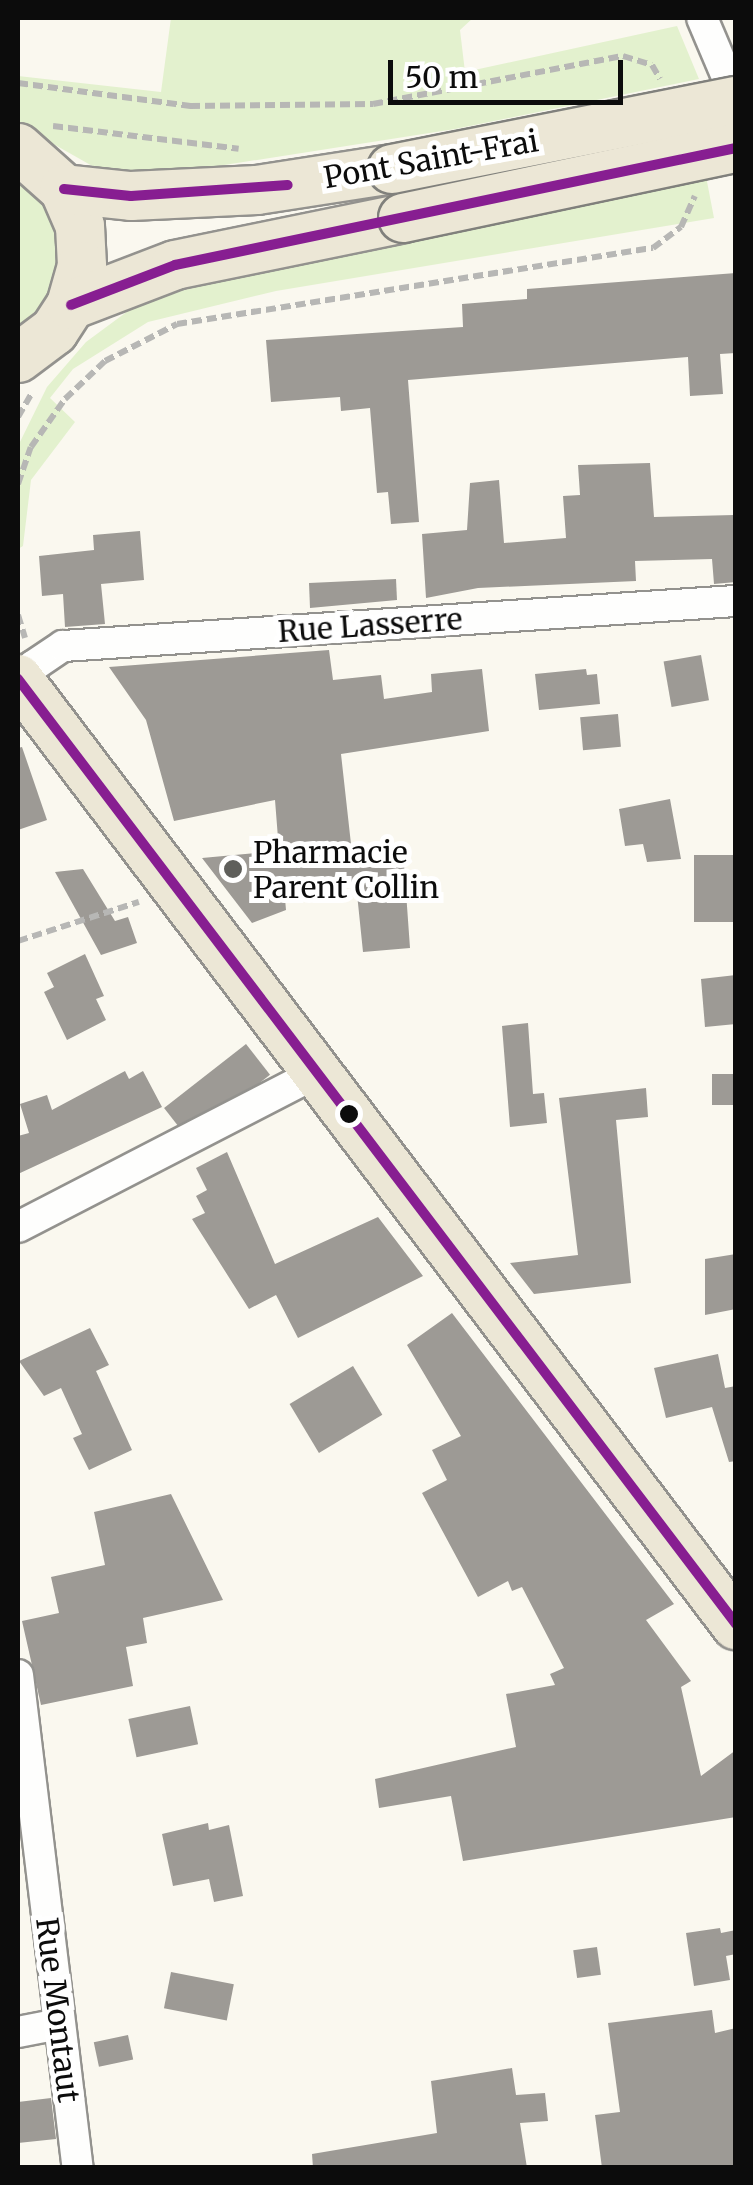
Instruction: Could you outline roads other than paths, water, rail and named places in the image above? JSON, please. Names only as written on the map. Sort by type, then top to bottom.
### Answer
[{"type":"main road","name":"Pont Saint-Frai","points":[[64,189],[131,196],[257,190],[392,169],[736,100]]},
{"type":"main road","points":[[18,358],[54,331],[71,305],[82,266],[80,226],[64,189],[28,136]]},
{"type":"main road","name":"Pont Saint-Frai","points":[[71,305],[175,265],[736,148]]},
{"type":"main road","points":[[20,682],[174,892],[736,1625]]},
{"type":"street","points":[[702,18],[736,100]]},
{"type":"street","name":"Rue Lasserre","points":[[20,682],[33,666],[63,646],[736,601]]},
{"type":"street","points":[[18,1227],[315,1074]]},
{"type":"street","name":"Rue Montaut","points":[[18,1674],[78,2168]]},
{"type":"street","points":[[18,2032],[59,2024]]},
{"type":"place","name":"Pharmacie Parent Collin","points":[[233,869]]}]
